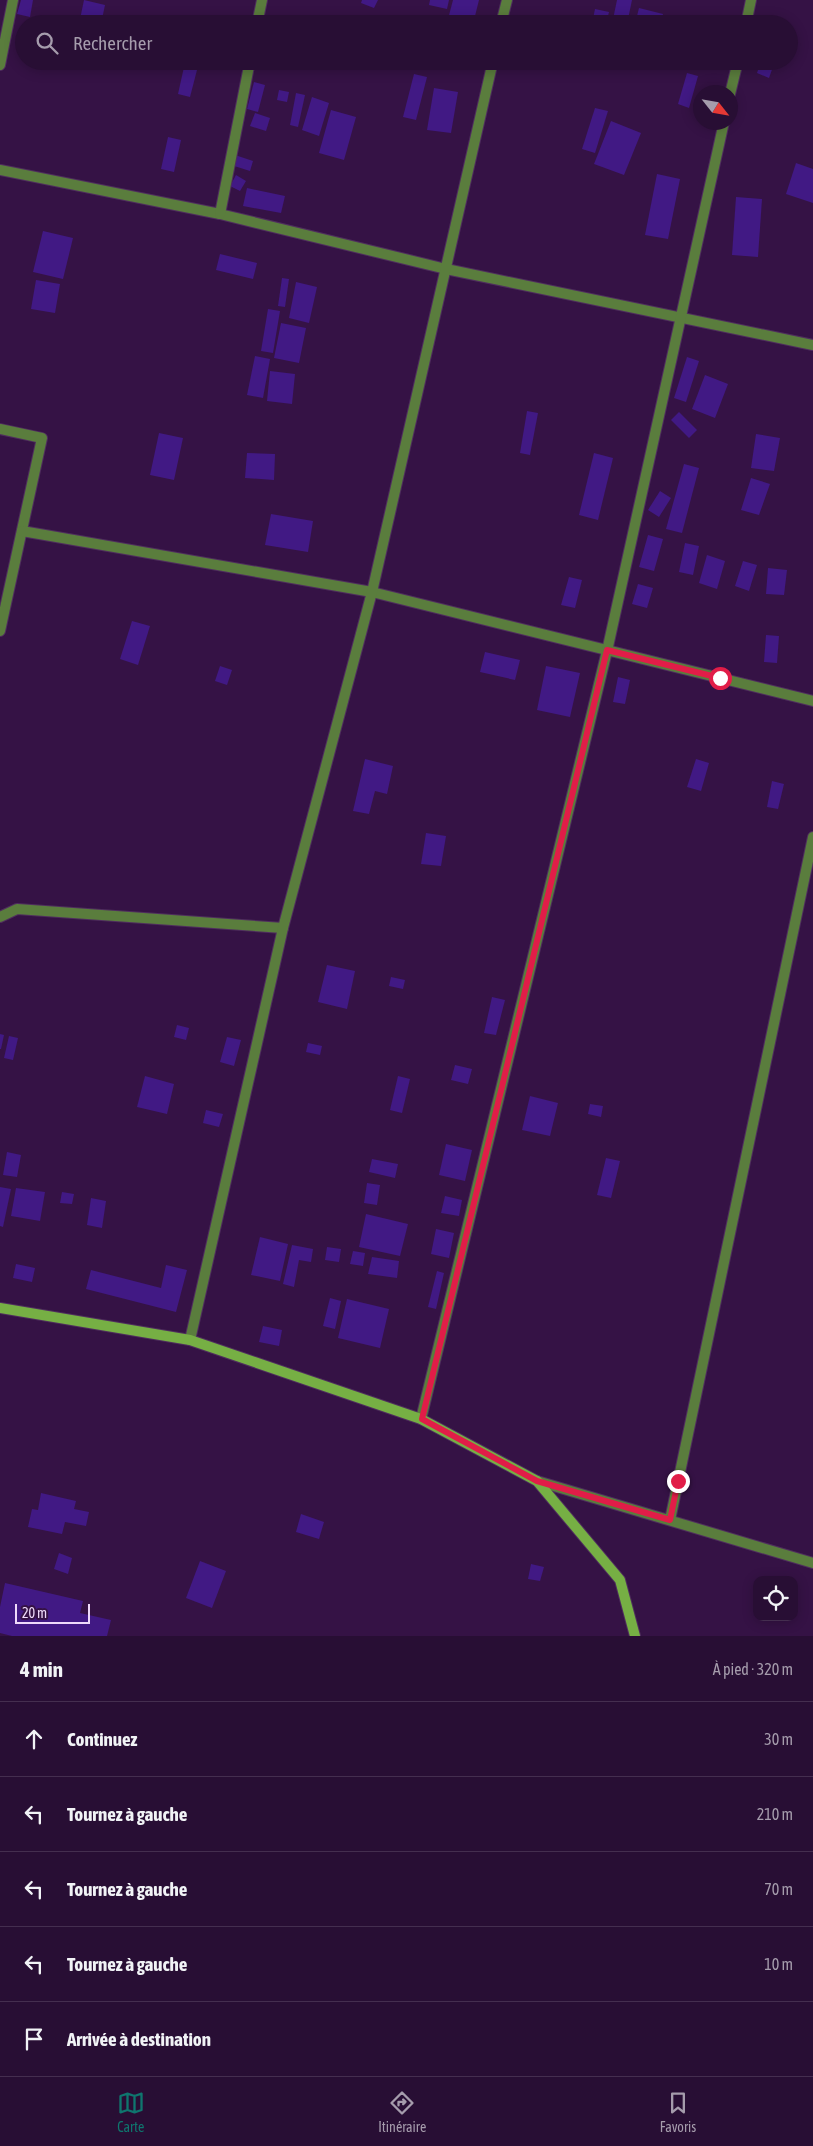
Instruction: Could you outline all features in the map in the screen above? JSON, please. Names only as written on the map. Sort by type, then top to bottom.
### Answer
[{"type":"street","points":[[0,65],[13,0]]},
{"type":"street","points":[[259,15],[262,0]]},
{"type":"street","points":[[503,15],[506,0]]},
{"type":"street","points":[[748,15],[751,0]]},
{"type":"street","points":[[220,214],[248,70]]},
{"type":"street","points":[[190,1340],[283,928],[372,592],[491,70]]},
{"type":"street","points":[[732,85],[736,70]]},
{"type":"street","points":[[422,1419],[607,650],[722,130]]},
{"type":"street","points":[[0,170],[220,214],[446,269],[813,345]]},
{"type":"street","points":[[0,429],[42,438],[0,631]]},
{"type":"street","points":[[22,531],[372,592],[813,701]]},
{"type":"street","points":[[670,1520],[813,837]]},
{"type":"street","points":[[0,917],[17,909],[283,928]]},
{"type":"street","points":[[0,1308],[190,1340],[422,1419],[537,1481],[813,1563]]},
{"type":"street","points":[[537,1481],[620,1580],[635,1636]]},
{"type":"building","points":[[21,0],[33,0],[30,15],[17,14]]},
{"type":"building","points":[[84,0],[105,5],[103,15],[81,15]]},
{"type":"building","points":[[362,0],[378,0],[374,8],[361,3]]},
{"type":"building","points":[[430,0],[449,0],[447,9],[429,5]]},
{"type":"building","points":[[453,0],[479,0],[475,15],[449,15]]},
{"type":"building","points":[[617,0],[632,0],[629,15],[614,15]]},
{"type":"building","points":[[639,8],[663,14],[663,15],[637,15]]},
{"type":"building","points":[[595,9],[609,12],[608,15],[594,15]]},
{"type":"building","points":[[183,70],[197,70],[190,97],[178,94]]},
{"type":"building","points":[[758,70],[772,70],[769,78],[757,73]]},
{"type":"building","points":[[687,73],[698,76],[695,85],[693,85],[693,94],[689,108],[678,104]]},
{"type":"building","points":[[414,74],[427,77],[416,120],[403,117]]},
{"type":"building","points":[[254,82],[265,85],[258,112],[247,109]]},
{"type":"building","points":[[434,88],[458,92],[451,133],[427,130]]},
{"type":"building","points":[[279,90],[289,92],[287,102],[277,100]]},
{"type":"building","points":[[296,93],[305,95],[298,127],[290,125]]},
{"type":"building","points":[[312,97],[329,103],[319,136],[302,130]]},
{"type":"building","points":[[595,108],[608,111],[595,153],[582,149]]},
{"type":"building","points":[[331,110],[356,117],[344,160],[319,153]]},
{"type":"building","points":[[255,113],[270,118],[266,131],[250,126]]},
{"type":"building","points":[[611,121],[641,133],[624,175],[594,164]]},
{"type":"building","points":[[168,137],[181,140],[174,172],[161,169]]},
{"type":"building","points":[[235,155],[253,161],[250,171],[231,165]]},
{"type":"building","points":[[796,163],[813,169],[813,203],[786,194]]},
{"type":"building","points":[[657,174],[680,179],[668,239],[645,235]]},
{"type":"building","points":[[236,175],[246,181],[240,191],[230,186]]},
{"type":"building","points":[[247,188],[285,196],[281,213],[243,206]]},
{"type":"building","points":[[736,197],[762,199],[758,257],[732,255]]},
{"type":"building","points":[[43,231],[73,238],[63,279],[33,272]]},
{"type":"building","points":[[220,254],[257,263],[253,279],[216,270]]},
{"type":"building","points":[[282,278],[289,279],[285,307],[278,306]]},
{"type":"building","points":[[36,280],[60,284],[55,313],[31,309]]},
{"type":"building","points":[[296,282],[317,287],[309,323],[289,318]]},
{"type":"building","points":[[268,309],[280,311],[273,353],[261,351]]},
{"type":"building","points":[[281,323],[306,328],[299,363],[274,358]]},
{"type":"building","points":[[255,356],[270,359],[263,398],[247,395]]},
{"type":"building","points":[[687,357],[699,361],[686,402],[674,398]]},
{"type":"building","points":[[270,371],[295,374],[292,404],[267,401]]},
{"type":"building","points":[[705,375],[728,384],[715,418],[692,409]]},
{"type":"building","points":[[527,411],[538,413],[530,455],[520,453]]},
{"type":"building","points":[[679,412],[697,430],[689,438],[671,420]]},
{"type":"building","points":[[159,433],[183,438],[174,480],[150,475]]},
{"type":"building","points":[[756,434],[780,438],[774,471],[751,468]]},
{"type":"building","points":[[247,453],[275,454],[274,480],[245,478]]},
{"type":"building","points":[[594,453],[613,458],[598,520],[579,515]]},
{"type":"building","points":[[684,464],[699,468],[682,533],[666,529]]},
{"type":"building","points":[[751,478],[770,484],[759,515],[741,510]]},
{"type":"building","points":[[660,491],[671,498],[659,517],[648,510]]},
{"type":"building","points":[[271,514],[313,521],[308,552],[265,545]]},
{"type":"building","points":[[648,535],[663,539],[654,571],[639,567]]},
{"type":"building","points":[[685,543],[699,546],[693,575],[679,572]]},
{"type":"building","points":[[707,555],[725,561],[717,589],[699,583]]},
{"type":"building","points":[[743,561],[757,565],[749,591],[735,586]]},
{"type":"building","points":[[768,568],[787,570],[784,595],[766,594]]},
{"type":"building","points":[[569,577],[582,580],[575,608],[561,605]]},
{"type":"building","points":[[638,584],[653,588],[647,608],[632,604]]},
{"type":"building","points":[[132,621],[150,626],[138,665],[120,659]]},
{"type":"building","points":[[766,635],[779,636],[777,663],[764,662]]},
{"type":"building","points":[[485,652],[520,660],[515,680],[480,672]]},
{"type":"building","points":[[220,666],[232,670],[227,685],[215,681]]},
{"type":"building","points":[[546,666],[580,673],[570,717],[537,710]]},
{"type":"building","points":[[618,677],[630,680],[625,704],[613,702]]},
{"type":"building","points":[[365,759],[393,766],[387,794],[375,791],[369,814],[353,811]]},
{"type":"building","points":[[696,759],[709,763],[701,791],[687,787]]},
{"type":"building","points":[[772,781],[784,784],[778,809],[767,807]]},
{"type":"building","points":[[426,833],[446,836],[441,866],[421,864]]},
{"type":"building","points":[[327,965],[355,971],[347,1009],[318,1002]]},
{"type":"building","points":[[391,977],[405,980],[403,989],[389,986]]},
{"type":"building","points":[[492,997],[505,1000],[496,1035],[484,1033]]},
{"type":"building","points":[[177,1025],[189,1028],[186,1040],[174,1037]]},
{"type":"building","points":[[0,1034],[4,1035],[1,1049],[0,1049]]},
{"type":"building","points":[[9,1036],[18,1038],[13,1060],[4,1058]]},
{"type":"building","points":[[227,1037],[241,1040],[234,1066],[220,1062]]},
{"type":"building","points":[[308,1043],[322,1046],[320,1055],[306,1052]]},
{"type":"building","points":[[455,1065],[472,1069],[468,1084],[451,1080]]},
{"type":"building","points":[[145,1076],[174,1084],[167,1114],[137,1107]]},
{"type":"building","points":[[398,1076],[410,1079],[402,1113],[390,1110]]},
{"type":"building","points":[[530,1096],[558,1103],[550,1136],[522,1130]]},
{"type":"building","points":[[590,1104],[603,1106],[601,1117],[588,1114]]},
{"type":"building","points":[[206,1110],[223,1114],[219,1127],[203,1123]]},
{"type":"building","points":[[446,1144],[472,1150],[465,1181],[439,1175]]},
{"type":"building","points":[[7,1152],[21,1155],[17,1177],[3,1175]]},
{"type":"building","points":[[606,1158],[620,1161],[611,1198],[597,1195]]},
{"type":"building","points":[[372,1159],[398,1164],[395,1178],[369,1172]]},
{"type":"building","points":[[367,1183],[380,1185],[377,1205],[364,1203]]},
{"type":"building","points":[[0,1187],[11,1189],[3,1227],[0,1226]]},
{"type":"building","points":[[16,1188],[45,1192],[40,1221],[11,1216]]},
{"type":"building","points":[[62,1192],[74,1194],[72,1204],[60,1203]]},
{"type":"building","points":[[445,1196],[462,1200],[459,1216],[441,1213]]},
{"type":"building","points":[[91,1198],[106,1201],[102,1228],[87,1225]]},
{"type":"building","points":[[366,1214],[408,1224],[400,1256],[359,1247]]},
{"type":"building","points":[[436,1229],[454,1233],[449,1258],[431,1254]]},
{"type":"building","points":[[260,1237],[288,1244],[280,1281],[251,1275]]},
{"type":"building","points":[[292,1245],[313,1249],[311,1262],[299,1260],[294,1287],[283,1284]]},
{"type":"building","points":[[327,1247],[341,1249],[339,1262],[325,1260]]},
{"type":"building","points":[[353,1251],[365,1253],[363,1266],[350,1264]]},
{"type":"building","points":[[372,1257],[399,1261],[397,1278],[368,1274]]},
{"type":"building","points":[[16,1264],[35,1268],[32,1282],[13,1278]]},
{"type":"building","points":[[166,1265],[187,1270],[176,1312],[86,1289],[91,1270],[161,1288]]},
{"type":"building","points":[[437,1271],[444,1273],[436,1309],[428,1307]]},
{"type":"building","points":[[330,1298],[341,1301],[335,1329],[323,1326]]},
{"type":"building","points":[[347,1299],[389,1309],[380,1348],[338,1338]]},
{"type":"building","points":[[263,1326],[282,1330],[279,1346],[259,1342]]},
{"type":"building","points":[[41,1493],[76,1501],[74,1509],[89,1512],[86,1526],[65,1522],[62,1534],[28,1527],[32,1509],[38,1510]]},
{"type":"building","points":[[301,1514],[324,1522],[319,1539],[296,1532]]},
{"type":"building","points":[[59,1553],[72,1558],[68,1574],[54,1569]]},
{"type":"building","points":[[200,1561],[226,1571],[212,1608],[186,1598]]},
{"type":"building","points":[[531,1564],[544,1567],[540,1581],[528,1579]]},
{"type":"building","points":[[5,1583],[83,1601],[80,1613],[111,1620],[107,1636],[12,1636],[0,1633],[0,1607]]},
{"type":"route","points":[[678,1481],[670,1520],[537,1481],[422,1419],[607,650],[720,678]]}]
